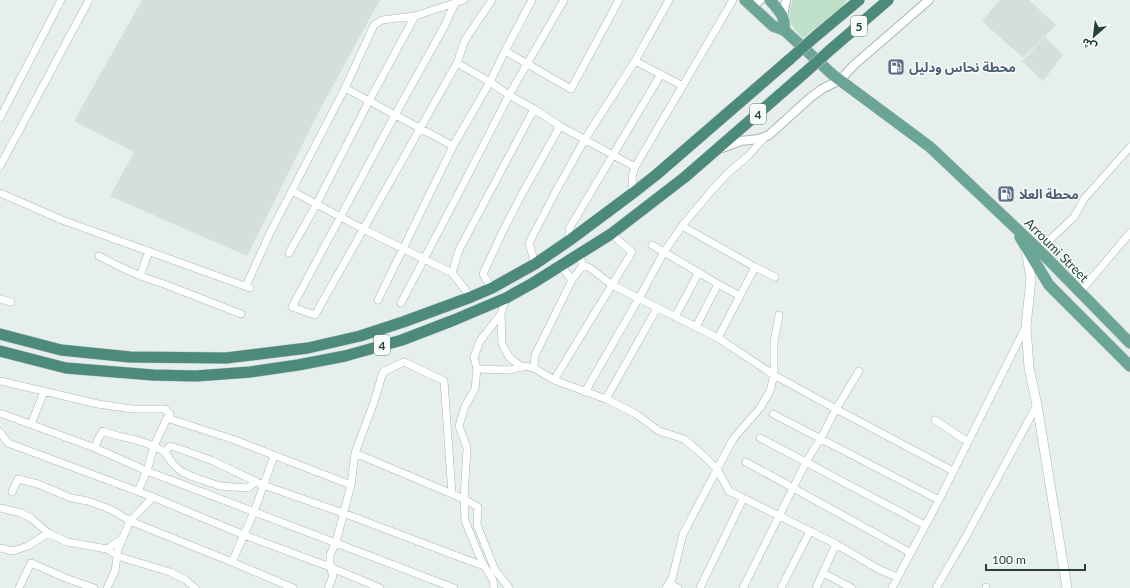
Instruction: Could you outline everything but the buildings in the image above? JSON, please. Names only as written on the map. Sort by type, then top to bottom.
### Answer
[{"type":"highway","name":"5","points":[[790,59],[858,0]]},
{"type":"highway","name":"5","points":[[808,70],[888,0]]},
{"type":"highway","name":"4","points":[[0,334],[61,350],[130,357],[226,358],[308,348],[360,336],[403,322],[472,297],[492,288],[535,264],[656,176],[790,59]]},
{"type":"highway","name":"4","points":[[0,351],[66,368],[153,375],[196,376],[250,372],[298,365],[345,356],[402,340],[506,298],[561,266],[611,234],[685,177],[808,70]]},
{"type":"main road","points":[[770,0],[783,16],[785,24],[784,30]]},
{"type":"main road","points":[[752,2],[773,26],[784,30],[840,80],[930,147],[1011,223]]},
{"type":"main road","name":"Arroumi Street","points":[[1011,223],[1049,285],[1130,366]]},
{"type":"main road","name":"Arroumi Street","points":[[1011,223],[1130,343]]},
{"type":"main road","points":[[1026,248],[1031,279],[1026,326],[1029,368],[1067,588]]},
{"type":"street","points":[[0,118],[61,0]]},
{"type":"street","points":[[0,166],[89,0]]},
{"type":"street","points":[[0,193],[62,220],[248,287],[270,233],[345,88],[374,25],[382,20],[415,16],[464,0]]},
{"type":"street","points":[[455,3],[444,27],[292,307],[315,315],[457,63],[465,40],[492,0]]},
{"type":"street","points":[[378,300],[453,146],[490,82],[532,0]]},
{"type":"street","points":[[401,303],[509,95],[564,0]]},
{"type":"street","points":[[505,51],[570,89],[619,0]]},
{"type":"street","points":[[535,264],[529,243],[585,139],[635,61],[669,0]]},
{"type":"street","points":[[633,193],[632,177],[635,167],[733,0]]},
{"type":"street","points":[[783,16],[786,0]]},
{"type":"street","points":[[714,152],[732,144],[761,138],[773,132],[811,97],[822,89],[840,80],[929,0]]},
{"type":"street","points":[[289,253],[415,16]]},
{"type":"street","points":[[635,61],[683,86]]},
{"type":"street","points":[[457,63],[560,126],[635,167]]},
{"type":"street","points":[[570,240],[569,229],[612,154],[661,74]]},
{"type":"street","points":[[345,88],[453,146]]},
{"type":"street","points":[[452,273],[459,250],[534,109]]},
{"type":"street","points":[[492,288],[483,274],[522,194],[560,126]]},
{"type":"street","points":[[744,126],[745,130],[751,136],[761,138]]},
{"type":"street","points":[[585,392],[664,252],[682,226],[728,173],[748,156],[761,138]]},
{"type":"street","points":[[1039,250],[1074,217],[1084,199],[1130,146]]},
{"type":"street","points":[[292,191],[363,229],[452,273],[472,297]]},
{"type":"street","points":[[682,226],[755,268],[774,277]]},
{"type":"street","points":[[1080,292],[1130,233]]},
{"type":"street","points":[[554,380],[632,252],[611,234]]},
{"type":"street","points":[[652,245],[740,296]]},
{"type":"street","points":[[140,276],[149,251]]},
{"type":"street","points":[[579,254],[583,266]]},
{"type":"street","points":[[99,256],[140,276],[241,314]]},
{"type":"street","points":[[561,266],[572,280]]},
{"type":"street","points":[[583,266],[590,268],[612,285],[718,338],[774,375],[953,471]]},
{"type":"street","points":[[534,368],[535,355],[572,280],[583,266]]},
{"type":"street","points":[[718,338],[755,268]]},
{"type":"street","points":[[675,317],[699,272]]},
{"type":"street","points":[[696,327],[718,284]]},
{"type":"street","points":[[506,298],[501,314],[502,344],[509,358],[522,367]]},
{"type":"street","points":[[0,299],[12,302]]},
{"type":"street","points":[[606,399],[657,308]]},
{"type":"street","points":[[494,588],[493,580],[484,565],[464,522],[467,448],[459,426],[465,406],[475,390],[477,369],[474,357],[480,341],[501,314]]},
{"type":"street","points":[[678,588],[668,586],[672,579],[683,534],[734,439],[760,408],[770,391],[774,375],[774,342],[779,315]]},
{"type":"street","points":[[892,588],[939,500],[1026,326]]},
{"type":"street","points":[[328,588],[333,576],[330,567],[330,555],[336,542],[351,485],[355,453],[374,402],[383,372],[404,362],[444,381],[452,494]]},
{"type":"street","points":[[477,369],[509,370],[525,366],[534,368],[554,380],[606,399],[636,414],[659,431],[684,439],[717,469],[729,491],[836,544],[878,569],[898,577]]},
{"type":"street","points":[[743,588],[806,462],[821,438],[836,409],[860,372]]},
{"type":"street","points":[[0,381],[98,404],[132,409],[165,409],[170,414],[170,419]]},
{"type":"street","points":[[31,424],[44,392]]},
{"type":"street","points":[[936,588],[964,540],[1036,405]]},
{"type":"street","points":[[0,413],[95,448],[147,471],[454,588]]},
{"type":"street","points":[[773,414],[939,500]]},
{"type":"street","points":[[138,492],[147,471],[154,446],[167,418],[232,439],[351,485]]},
{"type":"street","points":[[935,420],[968,442]]},
{"type":"street","points":[[95,448],[103,431],[154,446],[165,452],[172,463],[182,472],[220,486],[248,488],[256,481]]},
{"type":"street","points":[[0,432],[8,443],[153,497],[244,535],[330,567],[380,588]]},
{"type":"street","points":[[760,438],[925,525]]},
{"type":"street","points":[[165,452],[170,446],[183,450],[213,461],[263,485],[484,565]]},
{"type":"street","points":[[355,453],[464,499],[478,507],[477,526],[495,570],[509,588]]},
{"type":"street","points":[[232,562],[254,512],[274,456]]},
{"type":"street","points":[[746,462],[911,553]]},
{"type":"street","points":[[12,492],[18,479],[38,484],[71,498],[88,501],[112,510],[130,521],[293,588]]},
{"type":"street","points":[[107,588],[114,571],[118,549],[130,521],[153,497]]},
{"type":"street","points":[[700,588],[743,499]]},
{"type":"street","points":[[0,508],[20,513],[31,518],[48,533],[67,542],[107,549],[117,556],[170,572],[186,580],[195,588]]},
{"type":"street","points":[[781,588],[810,531]]},
{"type":"street","points":[[0,548],[13,550],[28,546],[48,533]]},
{"type":"street","points":[[107,549],[122,539]]},
{"type":"street","points":[[816,588],[836,544]]},
{"type":"street","points":[[19,588],[31,563],[68,579],[94,588]]},
{"type":"street","points":[[823,573],[852,588]]},
{"type":"shaded area","points":[[142,0],[380,0],[316,117],[247,256],[110,196],[134,152],[74,121]]},
{"type":"shaded area","points":[[1000,0],[1029,0],[1056,25],[1023,58],[982,21]]},
{"type":"shaded area","points":[[1045,37],[1063,55],[1043,81],[1022,61]]},
{"type":"green space","points":[[793,0],[847,0],[843,6],[803,38],[795,30],[790,21],[789,12]]},
{"type":"place","name":"محطة نحاس ودليل","points":[[896,67]]},
{"type":"place","name":"محطة العلا","points":[[1006,194]]}]
